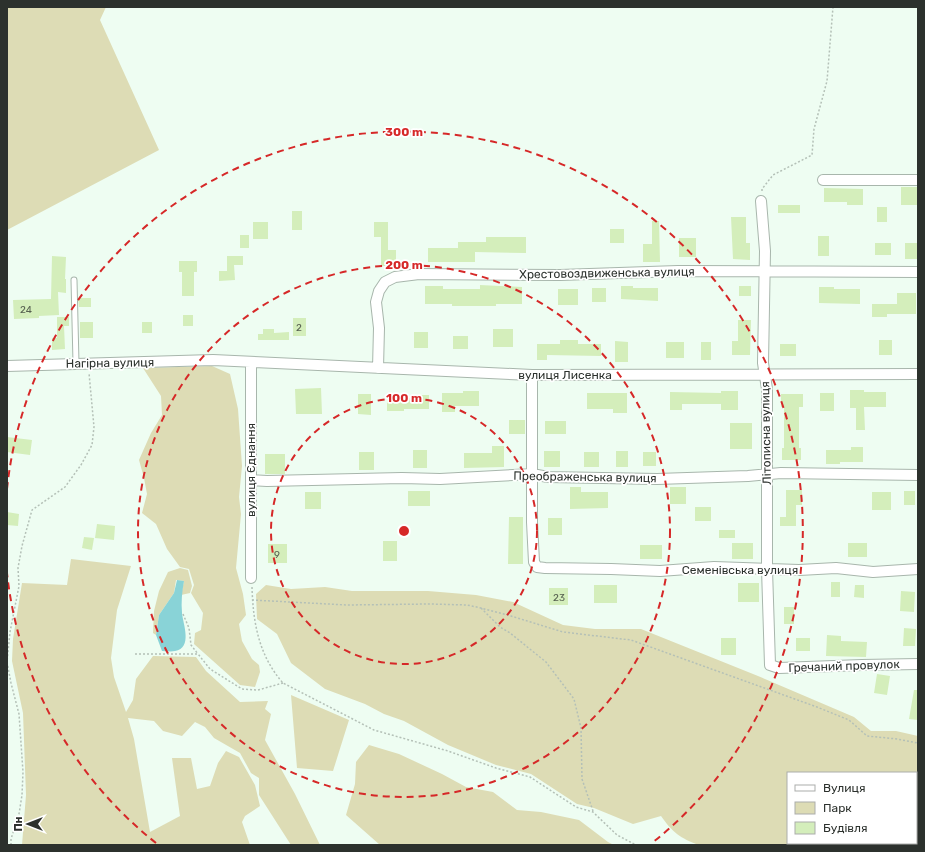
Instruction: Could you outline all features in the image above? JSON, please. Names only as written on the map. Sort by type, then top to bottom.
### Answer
[{"type":"street","points":[[823,180],[918,180]]},
{"type":"street","name":"Літописна вулиця","points":[[761,201],[765,251],[763,363],[767,389],[767,569],[770,665]]},
{"type":"street","name":"Хрестовоздвиженська вулиця","points":[[378,368],[379,328],[376,302],[379,291],[385,282],[395,277],[419,274],[560,275],[678,270],[918,272]]},
{"type":"street","name":"вулиця Лисенка","points":[[213,360],[532,375],[918,374]]},
{"type":"street","name":"Нагірна вулиця","points":[[7,366],[213,360]]},
{"type":"street","name":"вулиця Єднання","points":[[251,362],[251,578]]},
{"type":"street","points":[[532,375],[532,474]]},
{"type":"street","name":"Преображенська вулиця","points":[[251,480],[402,478],[440,479],[532,474],[548,477],[657,479],[766,474],[846,473],[918,475]]},
{"type":"street","name":"Семенівська вулиця","points":[[532,474],[534,562],[537,567],[660,571],[714,567],[767,569],[836,568],[873,572],[918,568]]},
{"type":"street","name":"Гречаний провулок","points":[[770,665],[779,668],[862,664],[918,664]]},
{"type":"lane","points":[[74,280],[76,364]]},
{"type":"path","points":[[761,201],[762,189],[774,175],[812,156],[814,129],[828,81],[833,7]]},
{"type":"path","points":[[11,845],[11,839],[19,814],[23,772],[19,714],[7,662],[10,632],[19,586],[18,568],[22,546],[32,510],[65,487],[81,465],[92,445],[94,427],[88,363]]},
{"type":"path","points":[[251,578],[255,624],[263,653],[273,672],[283,683],[374,730],[448,751],[496,768],[530,777],[576,807],[593,812]]},
{"type":"path","points":[[252,600],[347,605],[466,605],[512,616],[563,632],[631,640],[755,684],[849,720],[866,736],[918,743]]},
{"type":"path","points":[[481,608],[500,627],[510,633],[546,662],[574,699],[581,728],[582,779],[593,812],[616,835],[636,845]]},
{"type":"path","points":[[183,614],[189,628],[191,644],[210,669],[242,689],[258,690],[283,683]]},
{"type":"path","points":[[135,654],[198,654]]},
{"type":"green space","points":[[7,7],[106,7],[100,20],[159,150],[7,230]]},
{"type":"green space","points":[[212,366],[230,374],[238,409],[242,466],[239,497],[241,514],[236,568],[243,594],[246,615],[239,624],[242,641],[252,659],[259,665],[260,672],[255,687],[240,685],[194,644],[195,633],[201,630],[203,613],[191,593],[194,585],[189,569],[180,567],[167,549],[156,524],[142,513],[147,494],[139,460],[151,433],[162,415],[161,396],[143,368]]},
{"type":"green space","points":[[71,559],[131,566],[117,610],[111,658],[114,677],[126,712],[133,700],[136,679],[153,656],[196,657],[206,671],[240,702],[268,701],[265,709],[271,714],[265,740],[295,794],[320,845],[291,845],[259,795],[259,778],[251,773],[240,753],[214,738],[205,727],[195,722],[182,736],[163,731],[154,721],[128,718],[134,739],[150,832],[180,816],[172,758],[191,758],[197,789],[210,786],[218,763],[226,751],[239,757],[255,785],[260,806],[245,816],[242,822],[250,845],[22,845],[26,795],[23,713],[12,661],[13,639],[22,583],[67,585]]},
{"type":"green space","points":[[180,568],[188,570],[192,586],[190,593],[181,595],[184,581],[176,580],[174,593],[159,615],[156,635],[153,633],[154,611],[159,591],[168,572]]},
{"type":"green space","points":[[266,585],[291,589],[325,587],[352,591],[428,591],[476,595],[513,602],[563,625],[595,629],[641,629],[758,676],[854,717],[871,731],[896,731],[918,736],[918,845],[699,845],[677,834],[669,827],[661,816],[633,824],[594,808],[577,804],[531,774],[496,765],[448,745],[404,721],[325,689],[291,663],[277,634],[257,619],[256,594]]},
{"type":"green space","points":[[291,695],[349,720],[333,771],[297,768]]},
{"type":"green space","points":[[369,745],[399,754],[466,787],[493,792],[517,810],[541,812],[579,820],[614,845],[380,845],[346,815],[355,784],[356,762]]},
{"type":"water","points":[[177,580],[184,581],[182,593],[182,613],[186,635],[185,641],[181,649],[162,651],[156,635],[159,615],[174,593]]},
{"type":"building","points":[[901,187],[917,187],[917,205],[901,205]]},
{"type":"building","points":[[824,188],[863,189],[863,205],[847,205],[847,202],[824,202]]},
{"type":"building","points":[[778,205],[800,205],[800,213],[778,213]]},
{"type":"building","points":[[877,207],[887,207],[887,222],[877,222]]},
{"type":"building","points":[[292,211],[302,211],[302,230],[292,230]]},
{"type":"building","points":[[731,217],[746,217],[746,243],[750,243],[750,260],[733,259]]},
{"type":"building","points":[[652,221],[659,221],[660,262],[643,262],[643,244],[652,244]]},
{"type":"building","points":[[253,222],[268,222],[268,239],[253,239]]},
{"type":"building","points":[[374,222],[388,222],[388,250],[396,250],[396,266],[381,266],[381,237],[374,237]]},
{"type":"building","points":[[610,229],[624,229],[624,243],[610,243]]},
{"type":"building","points":[[240,235],[249,235],[249,248],[240,248]]},
{"type":"building","points":[[818,236],[829,236],[829,256],[818,256]]},
{"type":"building","points":[[486,237],[526,237],[526,253],[475,252],[475,262],[428,262],[428,248],[458,248],[458,242],[486,242]]},
{"type":"building","points":[[679,238],[696,238],[696,257],[679,257]]},
{"type":"building","points":[[875,243],[891,243],[891,255],[875,255]]},
{"type":"building","points":[[905,243],[918,243],[918,259],[905,259]]},
{"type":"building","points":[[52,256],[66,257],[66,293],[58,292],[59,315],[39,316],[39,318],[14,319],[13,300],[51,299]]},
{"type":"building","points":[[227,256],[243,256],[243,265],[234,265],[235,280],[219,281],[219,271],[227,271]]},
{"type":"building","points":[[179,261],[197,261],[197,272],[194,272],[194,296],[182,296],[182,272],[179,272]]},
{"type":"building","points":[[480,285],[522,287],[522,304],[496,304],[496,306],[452,306],[452,304],[425,304],[425,286],[443,286],[443,289],[480,289]]},
{"type":"building","points":[[621,286],[633,286],[633,288],[658,288],[658,301],[621,299]]},
{"type":"building","points":[[739,286],[751,286],[751,296],[739,296]]},
{"type":"building","points":[[819,287],[834,287],[834,289],[860,289],[860,304],[819,303]]},
{"type":"building","points":[[592,288],[606,288],[606,302],[592,302]]},
{"type":"building","points":[[558,289],[578,289],[578,305],[558,305]]},
{"type":"building","points":[[897,293],[916,293],[916,314],[887,314],[887,317],[872,317],[872,304],[897,304]]},
{"type":"building","points":[[78,298],[91,298],[91,307],[79,307]]},
{"type":"building","points":[[183,315],[193,315],[193,326],[183,326]]},
{"type":"building","points":[[57,317],[69,317],[69,326],[64,326],[65,349],[52,350],[52,338],[57,338]]},
{"type":"building","points":[[293,318],[306,318],[306,336],[293,336]]},
{"type":"building","points":[[738,320],[751,320],[750,355],[732,355],[732,341],[738,341]]},
{"type":"building","points":[[80,322],[93,322],[93,338],[80,338]]},
{"type":"building","points":[[142,322],[152,322],[152,333],[142,333]]},
{"type":"building","points":[[263,329],[274,329],[274,333],[289,332],[289,340],[258,340],[258,334],[263,334]]},
{"type":"building","points":[[493,329],[513,329],[513,347],[493,347]]},
{"type":"building","points":[[414,332],[428,332],[428,348],[414,348]]},
{"type":"building","points":[[453,336],[468,336],[468,349],[453,349]]},
{"type":"building","points":[[560,340],[578,340],[578,344],[601,344],[601,356],[547,355],[547,360],[537,360],[537,344],[560,344]]},
{"type":"building","points":[[879,340],[892,340],[892,355],[879,355]]},
{"type":"building","points":[[615,341],[628,342],[628,362],[615,362]]},
{"type":"building","points":[[666,342],[684,342],[684,358],[666,358]]},
{"type":"building","points":[[701,342],[711,342],[711,360],[701,360]]},
{"type":"building","points":[[780,344],[796,344],[796,356],[780,356]]},
{"type":"building","points":[[321,388],[322,414],[296,414],[295,389]]},
{"type":"building","points":[[850,390],[864,390],[864,392],[886,392],[886,407],[864,407],[865,430],[856,430],[856,408],[850,408]]},
{"type":"building","points":[[463,391],[479,391],[479,406],[455,406],[455,412],[442,412],[442,393],[463,393]]},
{"type":"building","points":[[721,391],[738,391],[738,410],[721,410],[721,404],[682,404],[682,410],[670,410],[670,392],[721,393]]},
{"type":"building","points":[[587,393],[627,393],[627,413],[613,413],[613,409],[587,409]]},
{"type":"building","points":[[820,393],[834,393],[834,411],[820,411]]},
{"type":"building","points":[[358,394],[371,394],[371,415],[358,414]]},
{"type":"building","points":[[781,394],[803,394],[803,407],[799,407],[799,448],[801,448],[801,460],[782,460],[782,448],[784,448],[784,407],[781,407]]},
{"type":"building","points":[[412,395],[429,395],[429,409],[387,411],[387,398],[412,398]]},
{"type":"building","points":[[509,420],[525,420],[525,434],[509,434]]},
{"type":"building","points":[[545,421],[566,421],[566,434],[545,434]]},
{"type":"building","points":[[730,423],[752,423],[752,449],[730,449]]},
{"type":"building","points":[[7,437],[32,440],[30,455],[7,452]]},
{"type":"building","points":[[492,446],[504,446],[504,467],[464,468],[464,453],[492,453]]},
{"type":"building","points":[[851,447],[863,447],[863,462],[840,462],[840,464],[826,464],[826,450],[851,450]]},
{"type":"building","points":[[413,450],[427,450],[427,468],[413,468]]},
{"type":"building","points":[[544,451],[560,451],[560,467],[544,467]]},
{"type":"building","points":[[616,451],[628,451],[628,467],[616,467]]},
{"type":"building","points":[[359,452],[374,452],[374,470],[359,470]]},
{"type":"building","points":[[584,452],[599,452],[599,467],[584,467]]},
{"type":"building","points":[[643,452],[656,452],[656,466],[643,466]]},
{"type":"building","points":[[265,454],[285,454],[285,474],[265,474]]},
{"type":"building","points":[[570,487],[581,487],[581,492],[608,492],[608,508],[570,509]]},
{"type":"building","points":[[670,487],[686,487],[686,504],[670,504]]},
{"type":"building","points":[[786,490],[802,490],[802,505],[796,505],[796,526],[780,526],[780,517],[786,517]]},
{"type":"building","points":[[408,491],[430,491],[430,506],[408,506]]},
{"type":"building","points":[[904,491],[915,491],[915,505],[904,505]]},
{"type":"building","points":[[305,492],[321,492],[321,509],[305,509]]},
{"type":"building","points":[[872,492],[891,492],[891,510],[872,510]]},
{"type":"building","points":[[695,507],[711,507],[711,521],[695,521]]},
{"type":"building","points":[[7,512],[19,514],[18,526],[7,525]]},
{"type":"building","points":[[509,517],[523,517],[523,564],[508,564]]},
{"type":"building","points":[[548,518],[562,518],[562,535],[548,535]]},
{"type":"building","points":[[97,524],[115,526],[114,540],[95,538]]},
{"type":"building","points":[[719,530],[735,530],[735,538],[719,538]]},
{"type":"building","points":[[84,537],[94,538],[92,550],[82,548]]},
{"type":"building","points":[[383,541],[397,541],[397,561],[383,561]]},
{"type":"building","points":[[732,543],[753,543],[753,559],[732,559]]},
{"type":"building","points":[[848,543],[867,543],[867,557],[848,557]]},
{"type":"building","points":[[268,544],[287,544],[287,563],[268,563]]},
{"type":"building","points":[[640,545],[662,545],[662,559],[640,559]]},
{"type":"building","points":[[831,582],[840,582],[840,597],[831,597]]},
{"type":"building","points":[[738,583],[759,583],[759,602],[738,602]]},
{"type":"building","points":[[594,585],[617,585],[617,603],[594,603]]},
{"type":"building","points":[[855,585],[864,585],[864,598],[854,597]]},
{"type":"building","points":[[549,588],[568,588],[568,605],[549,605]]},
{"type":"building","points":[[901,591],[915,592],[914,612],[900,611]]},
{"type":"building","points":[[784,607],[794,607],[794,624],[784,624]]},
{"type":"building","points":[[904,628],[916,629],[915,646],[903,646]]},
{"type":"building","points":[[827,635],[841,636],[841,641],[867,642],[866,657],[826,656]]},
{"type":"building","points":[[721,638],[736,638],[736,655],[721,655]]},
{"type":"building","points":[[796,638],[810,638],[810,651],[796,651]]},
{"type":"building","points":[[877,674],[890,676],[887,695],[874,693]]},
{"type":"building","points":[[914,690],[918,690],[918,720],[909,719]]}]
